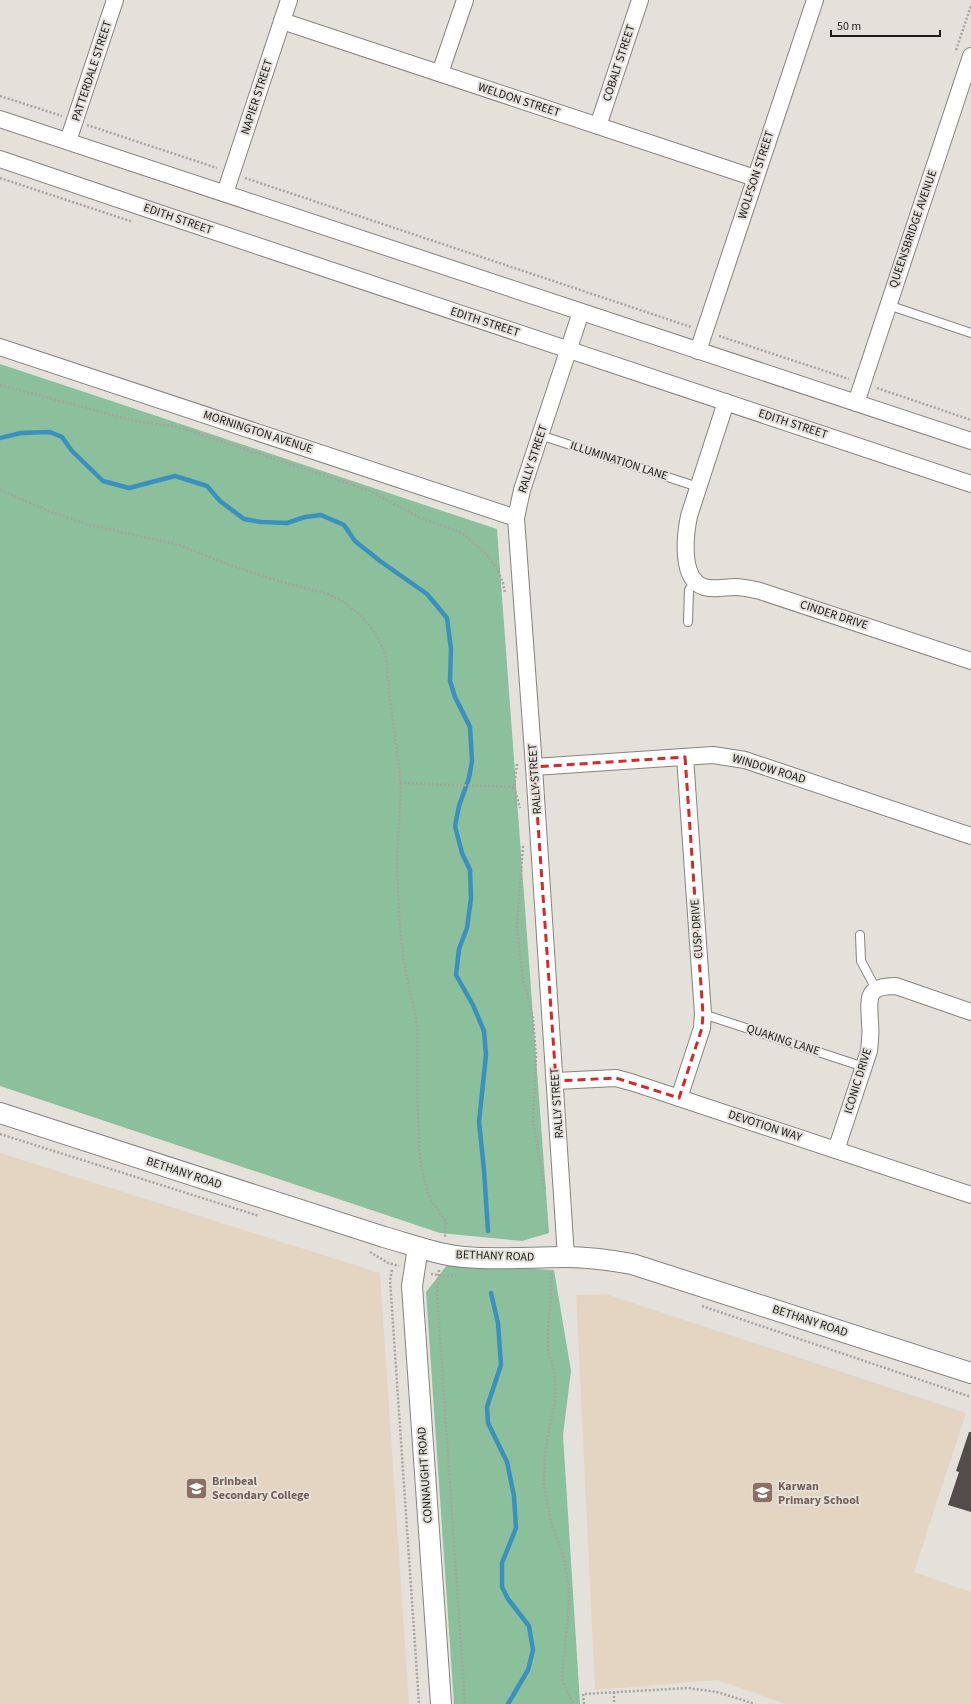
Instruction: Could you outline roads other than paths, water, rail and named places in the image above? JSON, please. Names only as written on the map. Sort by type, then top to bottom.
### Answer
[{"type":"street","name":"PATTERDALE STREET","points":[[68,141],[115,0]]},
{"type":"street","name":"NAPIER STREET","points":[[225,194],[289,0]]},
{"type":"street","points":[[440,73],[465,0]]},
{"type":"street","name":"COBALT STREET","points":[[598,126],[640,0]]},
{"type":"street","name":"WOLFSON STREET","points":[[698,350],[815,0]]},
{"type":"street","name":"WELDON STREET","points":[[282,21],[755,178]]},
{"type":"street","name":"QUEENSBRIDGE AVENUE","points":[[856,402],[971,56]]},
{"type":"street","points":[[0,119],[971,441]]},
{"type":"street","name":"EDITH STREET","points":[[0,159],[971,484]]},
{"type":"street","name":"RALLY STREET","points":[[558,1257],[556,1081],[516,518],[522,490],[581,312]]},
{"type":"street","name":"MORNINGTON AVENUE","points":[[0,347],[516,518]]},
{"type":"street","points":[[694,582],[689,574],[685,532],[726,402]]},
{"type":"street","name":"CINDER DRIVE","points":[[694,582],[703,587],[743,587],[760,591],[971,661]]},
{"type":"street","name":"WINDOW ROAD","points":[[534,767],[712,755],[745,760],[971,836]]},
{"type":"street","name":"CUSP DRIVE","points":[[679,1098],[702,1028],[703,1014],[685,757]]},
{"type":"street","points":[[876,989],[885,986],[896,986],[971,1012]]},
{"type":"street","name":"ICONIC DRIVE","points":[[836,1150],[869,1051],[871,1039],[869,997],[876,989]]},
{"type":"street","name":"DEVOTION WAY","points":[[556,1081],[616,1078],[971,1195]]},
{"type":"street","name":"BETHANY ROAD","points":[[0,1113],[418,1247],[462,1257],[558,1257],[604,1259],[632,1264],[661,1272],[971,1373]]},
{"type":"street","name":"CONNAUGHT ROAD","points":[[418,1247],[412,1286],[441,1704]]},
{"type":"lane","points":[[888,305],[971,333]]},
{"type":"lane","name":"ILLUMINATION LANE","points":[[540,435],[698,487]]},
{"type":"lane","points":[[688,622],[689,590],[694,582]]},
{"type":"lane","points":[[860,935],[861,961],[876,989]]},
{"type":"lane","name":"QUAKING LANE","points":[[703,1014],[864,1067]]},
{"type":"waterway","points":[[0,438],[21,433],[50,432],[62,437],[72,451],[103,481],[129,488],[175,476],[207,486],[220,501],[244,519],[261,522],[287,523],[305,517],[321,515],[344,525],[355,541],[380,561],[427,594],[447,618],[451,649],[450,681],[455,697],[470,727],[472,761],[469,778],[459,806],[455,826],[462,853],[470,870],[471,898],[467,928],[459,949],[456,975],[473,1005],[484,1031],[486,1055],[479,1122],[488,1231]]},
{"type":"waterway","points":[[491,1293],[498,1323],[501,1365],[487,1407],[488,1423],[507,1462],[514,1496],[516,1528],[502,1563],[502,1587],[508,1599],[529,1626],[533,1650],[528,1670],[508,1704]]},
{"type":"place","name":"Brinbeal Secondary College","points":[[197,1488]]},
{"type":"place","name":"Karwan Primary School","points":[[762,1493]]}]
